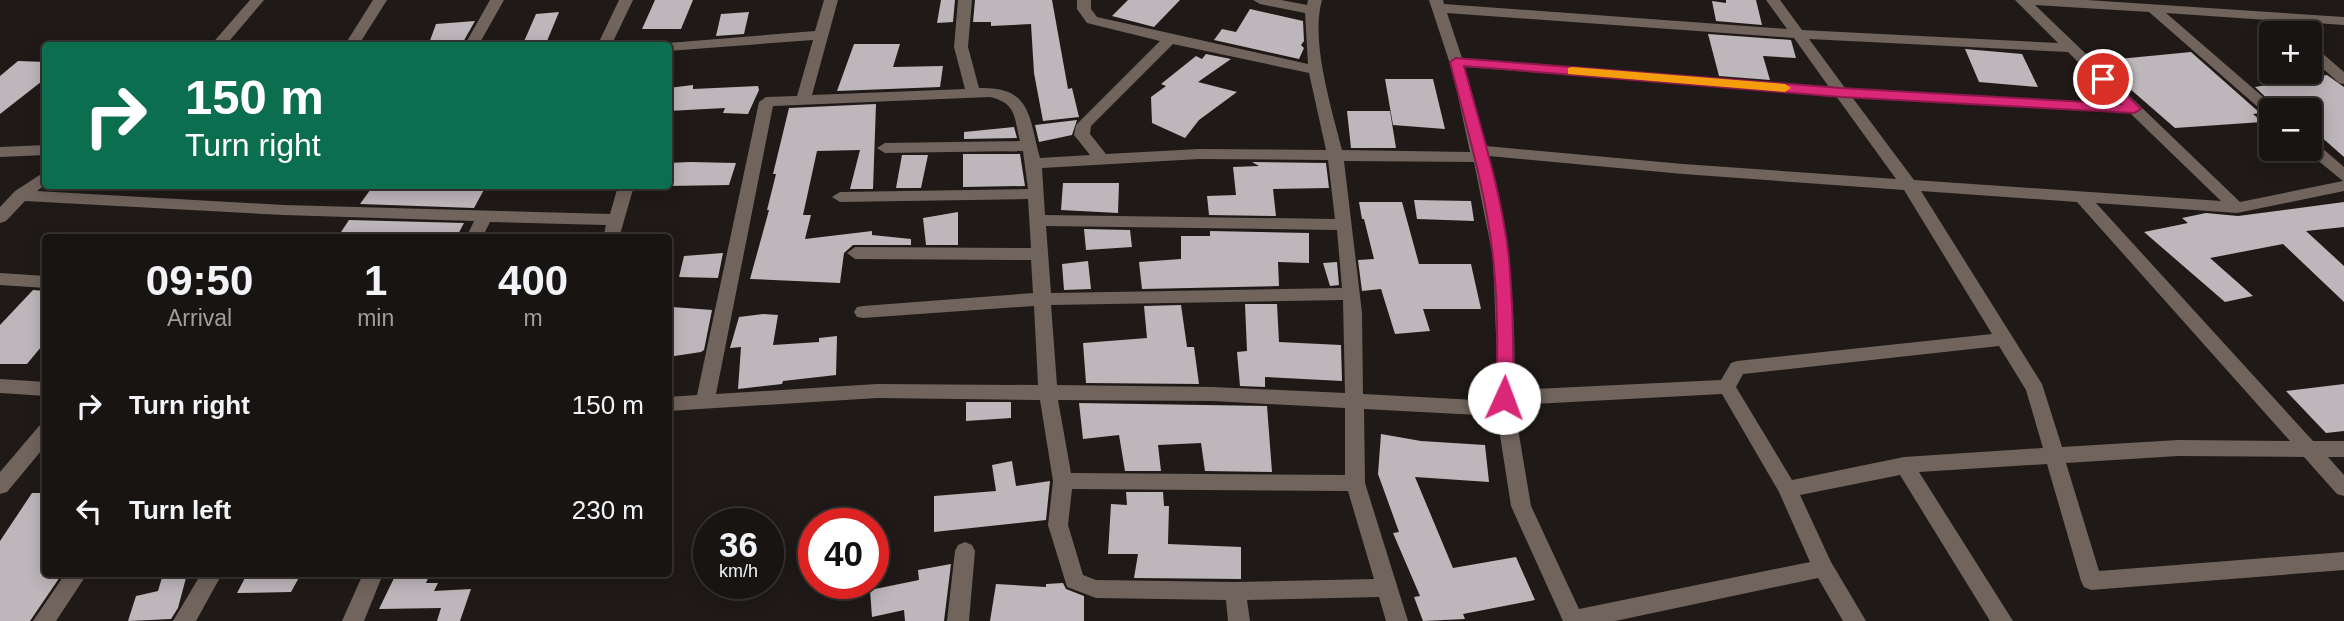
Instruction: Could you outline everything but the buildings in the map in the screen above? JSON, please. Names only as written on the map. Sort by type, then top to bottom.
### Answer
[{"type":"street","points":[[220,42],[257,0]]},
{"type":"street","points":[[354,42],[380,0]]},
{"type":"street","points":[[473,42],[497,0]]},
{"type":"street","points":[[606,42],[626,0]]},
{"type":"street","points":[[803,101],[831,0]]},
{"type":"street","points":[[965,0],[961,47],[973,93]]},
{"type":"street","points":[[1084,0],[1084,9],[1092,20],[1264,61],[1315,70]]},
{"type":"street","points":[[1260,0],[1314,5],[1315,70],[1335,155],[1351,294],[1355,484],[1397,621]]},
{"type":"street","points":[[1773,0],[1909,185],[2035,388],[2091,581],[2344,561]]},
{"type":"street","points":[[2023,0],[2344,21]]},
{"type":"street","points":[[2023,0],[2237,208]]},
{"type":"street","points":[[1823,568],[1574,621],[1521,506],[1505,403],[1506,361],[1501,257],[1456,62],[1437,4],[1798,34],[2072,48]]},
{"type":"street","points":[[2153,9],[2259,101]]},
{"type":"street","points":[[2272,17],[2277,21]]},
{"type":"street","points":[[672,47],[820,35]]},
{"type":"street","points":[[1102,159],[1082,135],[1084,125],[1170,39]]},
{"type":"street","points":[[2322,61],[2344,80]]},
{"type":"street","points":[[1456,62],[1841,92],[2134,109]]},
{"type":"street","points":[[705,402],[766,102],[990,92],[1007,96],[1018,104],[1032,154],[1037,194],[1048,393],[1063,481],[1058,525],[1074,581],[1096,589],[1235,591],[1387,588]]},
{"type":"street","points":[[885,148],[1102,159],[1199,154],[1479,154],[2237,208],[2344,186]]},
{"type":"street","points":[[0,152],[42,150]]},
{"type":"street","points":[[2322,157],[2344,176]]},
{"type":"street","points":[[0,217],[21,195],[42,179]]},
{"type":"street","points":[[612,234],[625,189]]},
{"type":"street","points":[[840,197],[1037,194]]},
{"type":"street","points":[[21,195],[284,210],[616,220]]},
{"type":"street","points":[[2082,198],[2305,448],[2344,488]]},
{"type":"street","points":[[476,234],[486,215]]},
{"type":"street","points":[[1038,220],[1345,225]]},
{"type":"street","points":[[855,253],[1040,254]]},
{"type":"street","points":[[0,279],[42,282]]},
{"type":"street","points":[[863,312],[1042,299],[1351,294]]},
{"type":"street","points":[[1727,387],[1737,369],[2005,339]]},
{"type":"street","points":[[0,386],[42,389]]},
{"type":"street","points":[[672,404],[877,391],[1213,394],[1353,401],[1505,403],[1727,387]]},
{"type":"street","points":[[1727,387],[1787,489],[1823,568],[1855,621]]},
{"type":"street","points":[[0,486],[42,436]]},
{"type":"street","points":[[1787,489],[1904,465],[2053,454],[2178,448],[2344,449]]},
{"type":"street","points":[[1904,465],[2003,621]]},
{"type":"street","points":[[1063,481],[1355,484]]},
{"type":"street","points":[[958,621],[965,551]]},
{"type":"street","points":[[44,621],[75,577]]},
{"type":"street","points":[[184,621],[210,577]]},
{"type":"street","points":[[354,621],[372,577]]},
{"type":"street","points":[[1235,591],[1239,621]]},
{"type":"slow traffic","points":[[1572,71],[1785,88]]},
{"type":"route","points":[[1504,398],[1506,361],[1501,257],[1484,169],[1456,62],[1841,92],[2134,109],[2103,79]]}]
